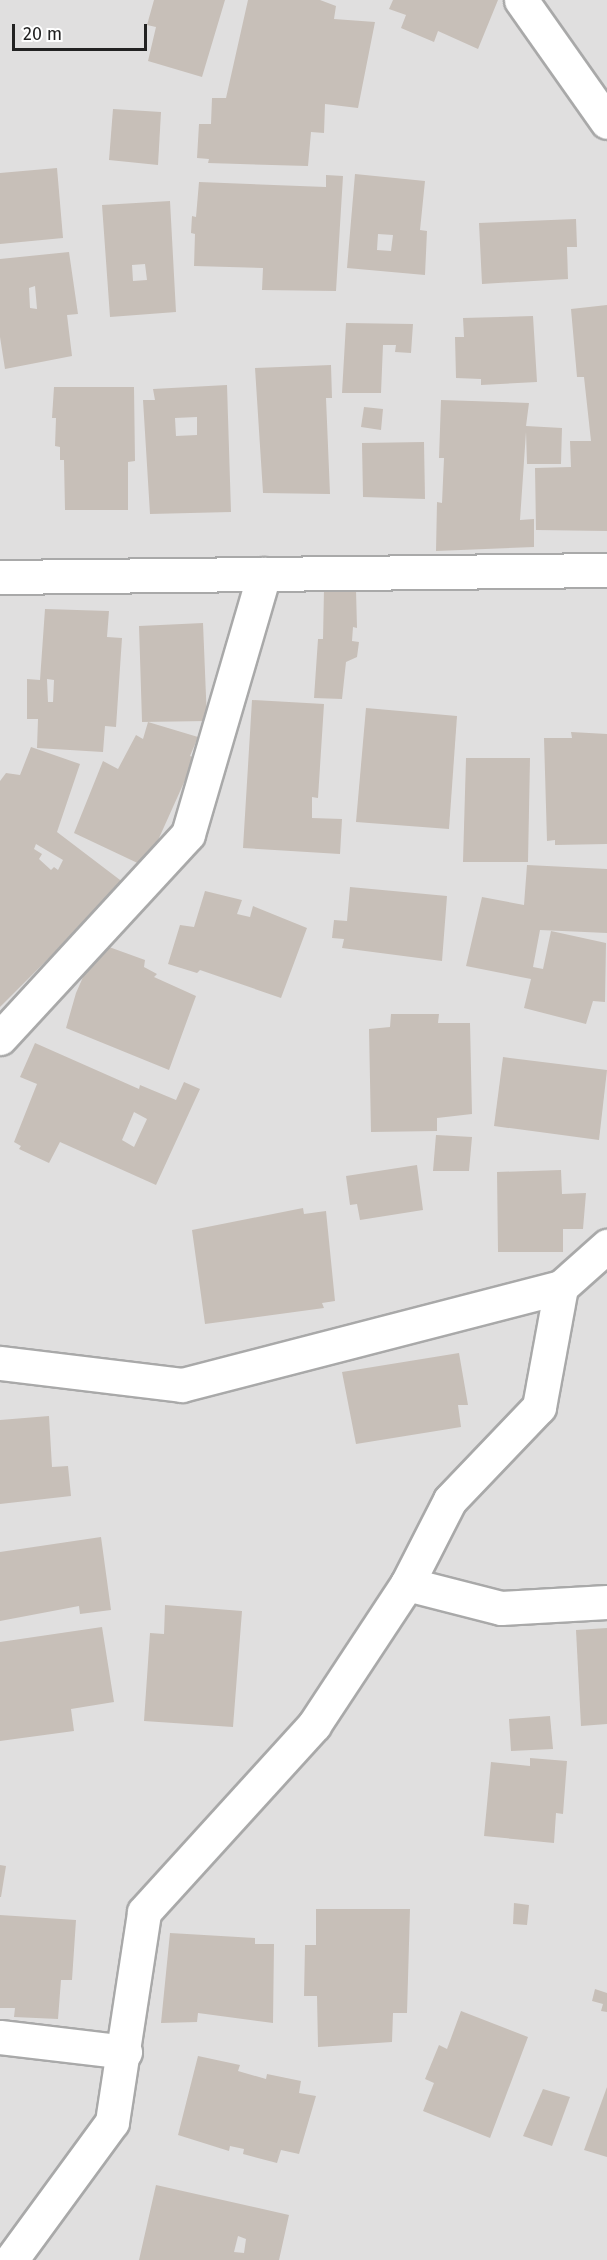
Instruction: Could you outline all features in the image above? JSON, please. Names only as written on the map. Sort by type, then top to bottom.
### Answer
[{"type":"street","points":[[521,0],[607,122]]},
{"type":"street","points":[[0,577],[607,570]]},
{"type":"street","points":[[0,1038],[188,834],[264,574]]},
{"type":"street","points":[[0,1363],[182,1385],[561,1287],[607,1246]]},
{"type":"street","points":[[11,2260],[112,2122],[125,2052],[144,1912],[314,1725],[407,1584],[450,1500],[539,1407],[561,1287]]},
{"type":"street","points":[[407,1584],[501,1608],[607,1602]]},
{"type":"street","points":[[0,2037],[125,2052]]},
{"type":"shaded area","points":[[0,0],[607,0],[607,2260],[0,2260]]},
{"type":"building","points":[[154,0],[225,0],[202,77],[148,61],[156,27],[147,25]]},
{"type":"building","points":[[248,0],[320,0],[336,6],[334,19],[375,22],[358,108],[325,104],[324,133],[311,132],[308,166],[208,163],[209,159],[197,158],[199,124],[211,124],[212,98],[226,98]]},
{"type":"building","points":[[393,0],[498,0],[478,49],[438,31],[434,42],[401,28],[406,15],[389,9]]},
{"type":"building","points":[[113,109],[161,112],[158,165],[109,160]]},
{"type":"building","points":[[57,168],[63,238],[0,244],[0,173]]},
{"type":"building","points":[[355,174],[425,181],[420,230],[427,231],[425,275],[347,268]],"holes":[[[378,234],[393,235],[391,251],[377,250]]]},
{"type":"building","points":[[326,175],[343,176],[336,291],[262,290],[263,268],[194,266],[195,234],[191,233],[192,216],[196,217],[199,182],[326,187]]},
{"type":"building","points":[[170,201],[176,312],[110,317],[102,205]],"holes":[[[145,264],[147,280],[133,281],[132,265]]]},
{"type":"building","points":[[576,219],[577,247],[567,247],[568,279],[482,284],[479,223]]},
{"type":"building","points":[[69,252],[78,314],[67,315],[72,356],[5,369],[0,337],[0,259]],"holes":[[[35,286],[37,309],[30,308],[29,288]]]},
{"type":"building","points":[[607,305],[607,531],[536,530],[535,468],[571,467],[570,441],[591,441],[584,377],[577,377],[571,309]]},
{"type":"building","points":[[533,316],[537,382],[481,385],[481,379],[456,378],[455,337],[464,337],[463,318]]},
{"type":"building","points":[[346,323],[413,324],[411,353],[395,352],[396,345],[383,345],[381,393],[342,393]]},
{"type":"building","points":[[331,365],[332,398],[326,398],[330,494],[263,493],[255,368]]},
{"type":"building","points":[[227,385],[231,512],[150,514],[143,400],[155,400],[153,389]],"holes":[[[197,417],[197,435],[176,436],[175,418]]]},
{"type":"building","points":[[54,387],[134,387],[135,461],[128,462],[128,510],[65,510],[64,460],[60,460],[60,447],[55,446],[56,418],[52,418]]},
{"type":"building","points":[[441,400],[529,403],[526,426],[562,428],[561,464],[527,464],[526,432],[520,520],[534,519],[534,547],[436,551],[437,502],[442,503],[444,458],[439,458]]},
{"type":"building","points":[[364,407],[383,409],[381,430],[361,427]]},
{"type":"building","points":[[424,442],[425,499],[363,497],[362,443]]},
{"type":"building","points":[[324,589],[356,590],[357,628],[353,627],[352,641],[359,642],[357,657],[346,662],[342,699],[314,698],[318,639],[323,639]]},
{"type":"building","points":[[45,609],[109,611],[107,637],[122,638],[116,727],[105,726],[103,752],[37,748],[38,719],[27,719],[27,679],[40,680]],"holes":[[[47,679],[54,680],[53,702],[48,702]]]},
{"type":"building","points":[[203,623],[207,721],[142,722],[139,626]]},
{"type":"building","points":[[252,700],[324,704],[318,798],[312,797],[312,818],[342,819],[340,854],[243,848]]},
{"type":"building","points":[[366,708],[457,716],[449,829],[356,822]]},
{"type":"building","points":[[148,722],[198,737],[190,756],[195,758],[146,867],[74,833],[103,761],[118,769],[136,735],[143,739]]},
{"type":"building","points":[[571,732],[607,734],[607,844],[555,845],[555,840],[547,841],[544,738],[572,738]]},
{"type":"building","points":[[31,747],[80,764],[57,832],[124,883],[0,1007],[0,781],[6,773],[20,775]],"holes":[[[36,844],[63,860],[58,870],[54,867],[51,870],[39,859],[42,854],[34,849]]]},
{"type":"building","points":[[466,758],[530,758],[528,862],[463,862]]},
{"type":"building","points":[[527,865],[607,869],[607,933],[540,930],[533,967],[543,969],[551,931],[606,943],[605,1002],[593,1001],[586,1024],[524,1008],[531,979],[466,966],[482,897],[524,905]]},
{"type":"building","points":[[350,887],[447,896],[442,961],[342,948],[344,939],[332,938],[334,920],[347,921]]},
{"type":"building","points":[[205,891],[242,900],[237,914],[250,917],[253,906],[307,928],[281,998],[200,970],[197,973],[168,964],[180,925],[194,927]]},
{"type":"building","points":[[98,943],[145,960],[144,967],[157,974],[154,977],[196,996],[169,1070],[66,1028],[76,993]]},
{"type":"building","points":[[391,1014],[439,1014],[438,1023],[470,1023],[472,1114],[437,1118],[437,1131],[371,1132],[369,1029],[390,1027]]},
{"type":"building","points":[[35,1043],[139,1089],[140,1085],[176,1100],[184,1082],[200,1089],[156,1185],[60,1142],[49,1163],[19,1149],[21,1146],[14,1142],[37,1084],[20,1077]],"holes":[[[134,1112],[147,1119],[134,1147],[122,1140]]]},
{"type":"building","points":[[503,1057],[607,1070],[599,1140],[494,1126]]},
{"type":"building","points":[[436,1135],[472,1137],[469,1171],[433,1171]]},
{"type":"building","points":[[417,1165],[423,1210],[360,1220],[357,1204],[350,1205],[346,1176]]},
{"type":"building","points":[[561,1170],[562,1194],[586,1193],[583,1229],[563,1229],[563,1252],[498,1252],[497,1172]]},
{"type":"building","points":[[303,1208],[304,1214],[326,1211],[335,1301],[322,1303],[324,1308],[205,1324],[192,1230]]},
{"type":"building","points":[[459,1353],[468,1405],[458,1405],[461,1427],[356,1444],[342,1372]]},
{"type":"building","points":[[49,1416],[52,1467],[68,1466],[71,1496],[0,1504],[0,1420]]},
{"type":"building","points":[[101,1537],[111,1610],[80,1614],[79,1606],[0,1621],[0,1552]]},
{"type":"building","points":[[165,1605],[242,1611],[233,1727],[144,1721],[150,1633],[164,1634]]},
{"type":"building","points":[[102,1627],[114,1702],[71,1709],[74,1731],[0,1741],[0,1642]]},
{"type":"building","points":[[607,1628],[607,1724],[581,1726],[576,1630]]},
{"type":"building","points":[[550,1716],[553,1749],[511,1751],[509,1719]]},
{"type":"building","points":[[530,1758],[567,1761],[563,1814],[556,1813],[554,1843],[484,1836],[491,1762],[530,1766]]},
{"type":"building","points":[[0,1865],[6,1866],[1,1897],[0,1897]]},
{"type":"building","points":[[514,1903],[529,1905],[527,1925],[513,1924]]},
{"type":"building","points":[[316,1909],[410,1909],[407,2013],[393,2013],[392,2042],[318,2047],[317,1996],[304,1996],[305,1945],[316,1945]]},
{"type":"building","points":[[0,1915],[76,1920],[72,1980],[61,1980],[58,2019],[14,2017],[15,2008],[0,2008]]},
{"type":"building","points":[[170,1933],[255,1938],[255,1944],[274,1944],[273,2023],[198,2013],[197,2022],[161,2023]]},
{"type":"building","points":[[595,1989],[607,1993],[607,2012],[601,2011],[603,2004],[592,2001]]},
{"type":"building","points":[[461,2011],[528,2037],[490,2138],[423,2111],[434,2083],[425,2079],[439,2045],[447,2049]]},
{"type":"building","points":[[198,2056],[240,2065],[238,2071],[266,2079],[267,2074],[301,2081],[299,2093],[316,2096],[299,2154],[281,2150],[277,2163],[243,2154],[244,2149],[230,2146],[229,2151],[178,2135]]},
{"type":"building","points":[[607,2087],[607,2157],[584,2150]]},
{"type":"building","points":[[543,2089],[570,2097],[552,2146],[523,2136]]},
{"type":"building","points":[[156,2185],[289,2215],[279,2260],[139,2260]],"holes":[[[238,2236],[246,2239],[244,2253],[234,2252]]]}]
